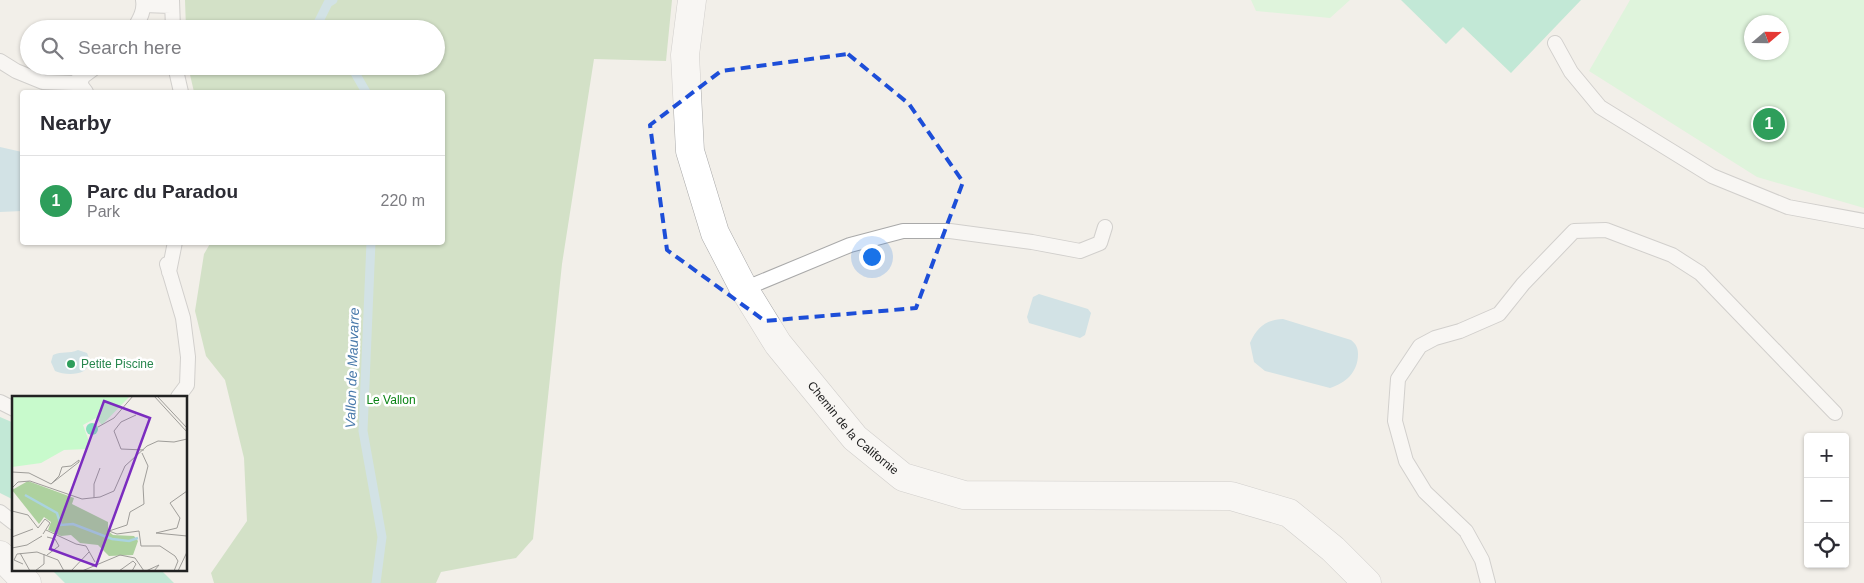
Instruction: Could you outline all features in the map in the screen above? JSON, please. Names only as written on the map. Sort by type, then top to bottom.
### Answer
[{"type":"street","name":"Chemin de la Californie","points":[[692,0],[685,55],[690,151],[715,233],[744,289],[778,344],[855,438],[904,477],[964,495],[1231,496],[1289,513],[1333,549],[1367,583]]},
{"type":"street","points":[[0,555],[12,568]]},
{"type":"street","points":[[14,570],[26,583]]},
{"type":"lane","points":[[139,20],[144,3],[171,3],[172,20]]},
{"type":"lane","points":[[1555,43],[1571,72],[1600,107],[1712,176],[1788,206],[1864,221]]},
{"type":"lane","points":[[0,61],[20,73]]},
{"type":"lane","points":[[26,75],[43,82],[74,83],[87,75]]},
{"type":"lane","points":[[176,75],[180,90]]},
{"type":"lane","points":[[82,79],[80,84],[84,90]]},
{"type":"lane","points":[[744,289],[850,245],[903,231],[950,231],[1032,242],[1080,251],[1100,243],[1105,227]]},
{"type":"lane","points":[[1488,583],[1482,560],[1466,531],[1425,492],[1406,461],[1395,421],[1398,379],[1420,346],[1435,338],[1499,314],[1523,284],[1574,231],[1606,230],[1672,255],[1700,273],[1834,413]]},
{"type":"lane","points":[[174,245],[168,268],[183,318],[188,356],[187,385],[179,396]]},
{"type":"lane","points":[[0,402],[12,408]]},
{"type":"lane","points":[[0,512],[12,521]]},
{"type":"highlighted area","points":[[848,54],[909,104],[963,182],[916,308],[765,321],[667,250],[650,125],[721,71]]},
{"type":"green space","name":"Le Vallon","points":[[185,0],[672,0],[666,61],[594,59],[562,264],[533,539],[516,558],[441,572],[436,583],[214,583],[211,573],[247,521],[244,458],[225,380],[206,356],[195,311],[204,254],[209,245],[445,245],[445,90],[194,90],[190,75],[445,75],[445,20],[186,20]]},
{"type":"green space","points":[[1251,0],[1350,0],[1330,18],[1256,11]]},
{"type":"green space","points":[[1401,0],[1581,0],[1511,73],[1463,27],[1446,44]]},
{"type":"green space","points":[[1630,0],[1864,0],[1864,208],[1757,177],[1589,71]]},
{"type":"green space","points":[[0,417],[12,422],[12,499],[0,493]]},
{"type":"green space","points":[[52,570],[161,570],[174,583],[65,583]]},
{"type":"water","points":[[0,147],[20,152],[20,211],[0,212]]},
{"type":"water","points":[[1039,294],[1088,309],[1091,313],[1085,335],[1080,338],[1029,323],[1027,317],[1033,297]]},
{"type":"water","points":[[1283,319],[1351,340],[1358,350],[1358,354],[1356,366],[1350,376],[1330,388],[1265,371],[1254,362],[1250,343],[1256,333],[1263,325]]},
{"type":"water","name":"Petite Piscine","points":[[78,350],[87,353],[89,360],[85,370],[74,374],[55,371],[51,362],[53,355]]},
{"type":"waterway","name":"Vallon de Mauvarre","points":[[320,20],[328,3],[333,0]]},
{"type":"waterway","name":"Vallon de Mauvarre","points":[[356,75],[365,90]]},
{"type":"waterway","name":"Vallon de Mauvarre","points":[[371,245],[363,431],[382,537],[376,583]]},
{"type":"place","name":"Parc du Paradou","points":[[1769,124]]},
{"type":"place","name":"Petite Piscine","points":[[71,364]]}]
